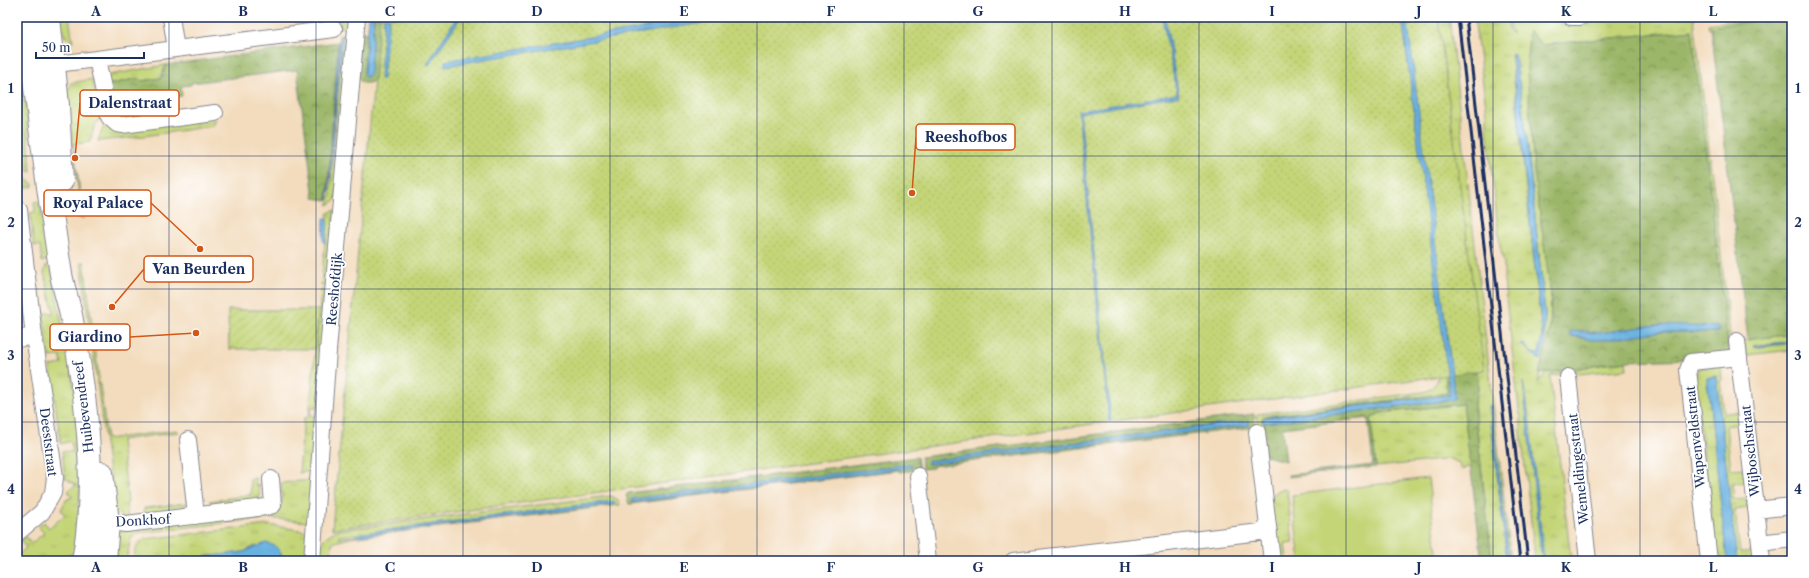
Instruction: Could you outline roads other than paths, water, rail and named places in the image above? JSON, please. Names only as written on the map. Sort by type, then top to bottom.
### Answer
[{"type":"street","name":"Huibevendreef","points":[[28,17],[34,66],[64,205],[98,521],[105,561]]},
{"type":"street","name":"Huibevendreef","points":[[34,66],[50,17]]},
{"type":"street","points":[[171,17],[176,49]]},
{"type":"street","name":"Reeshofdijk","points":[[312,561],[328,351],[357,17]]},
{"type":"street","points":[[1571,17],[1580,17]]},
{"type":"street","points":[[34,66],[334,29]]},
{"type":"street","points":[[97,59],[109,117],[117,124],[122,125],[215,113]]},
{"type":"street","name":"Deeststraat","points":[[17,533],[42,512],[53,493],[55,477],[34,336],[18,210]]},
{"type":"street","points":[[17,339],[34,336]]},
{"type":"street","name":"Wijboschstraat","points":[[1738,349],[1762,561]]},
{"type":"street","name":"Wapenveldstraat","points":[[1709,561],[1688,370],[1690,362],[1738,349]]},
{"type":"street","name":"Wemeldingestraat","points":[[1568,377],[1588,561]]},
{"type":"street","points":[[1257,432],[1272,561]]},
{"type":"street","points":[[188,440],[196,516]]},
{"type":"street","points":[[918,476],[928,561]]},
{"type":"street","name":"Donkhof","points":[[98,521],[126,524],[266,508],[273,504],[271,479]]},
{"type":"street","points":[[1756,510],[1792,506]]},
{"type":"street","name":"Huibevendreef","points":[[83,561],[98,521]]},
{"type":"street","points":[[1013,561],[1269,531]]},
{"type":"street","points":[[1760,543],[1792,539]]},
{"type":"water","points":[[369,17],[374,17],[370,72],[367,78],[364,76],[364,72]]},
{"type":"water","points":[[384,17],[389,17],[383,79],[380,79]]},
{"type":"water","points":[[457,17],[461,17],[429,65],[427,64]]},
{"type":"water","points":[[711,17],[738,17],[445,66],[445,61]]},
{"type":"water","points":[[1162,17],[1165,17],[1179,96],[1080,113],[1111,421],[1109,421],[1078,111],[1177,94]]},
{"type":"water","points":[[1402,17],[1407,17],[1455,398],[1451,400],[1264,423],[1263,418],[1450,395]]},
{"type":"water","points":[[342,36],[328,200],[340,37]]},
{"type":"water","points":[[1512,53],[1514,54],[1516,61],[1527,139],[1545,314],[1544,345],[1540,360],[1532,353],[1539,354],[1542,333]]},
{"type":"water","points":[[324,218],[328,218],[326,242],[324,243],[323,241]]},
{"type":"water","points":[[1656,325],[1718,327],[1718,332],[1658,332],[1601,340],[1591,340],[1570,335],[1570,331],[1600,333]]},
{"type":"water","points":[[1792,341],[1792,343],[1753,347],[1754,346]]},
{"type":"water","points":[[1522,342],[1529,351],[1521,344]]},
{"type":"water","points":[[1716,376],[1737,561],[1727,561],[1707,378]]},
{"type":"water","points":[[1523,382],[1529,417],[1544,561],[1541,553]]},
{"type":"water","points":[[1491,405],[1509,561],[1507,561],[1489,406]]},
{"type":"water","points":[[1249,421],[1249,425],[928,464],[928,461]]},
{"type":"water","points":[[911,464],[912,467],[632,502],[632,499]]},
{"type":"water","points":[[614,501],[615,504],[356,536],[356,534]]},
{"type":"water","points":[[266,543],[273,545],[278,549],[281,554],[282,561],[175,561],[243,552]]},
{"type":"railway","points":[[1458,17],[1520,561]]},
{"type":"railway","points":[[1466,17],[1528,561]]},
{"type":"place","name":"Dalenstraat","points":[[75,158]]},
{"type":"place","name":"Reeshofbos","points":[[912,193]]},
{"type":"place","name":"Royal Palace","points":[[200,249]]},
{"type":"place","name":"Van Beurden","points":[[112,307]]},
{"type":"place","name":"Giardino","points":[[196,333]]}]
